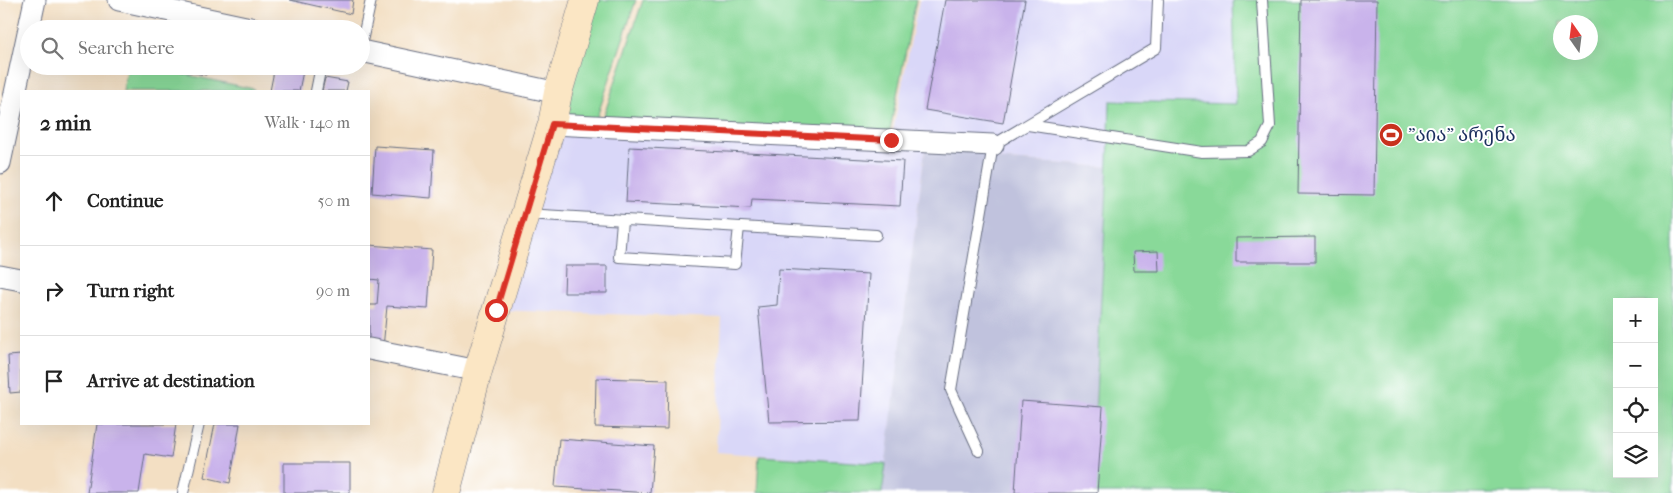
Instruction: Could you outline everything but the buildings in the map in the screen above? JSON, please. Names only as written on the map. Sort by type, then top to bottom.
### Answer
[{"type":"street","points":[[31,20],[34,0]]},
{"type":"street","points":[[119,0],[213,20]]},
{"type":"street","points":[[446,493],[478,371],[552,124],[558,93],[585,0]]},
{"type":"street","points":[[370,53],[558,93]]},
{"type":"street","points":[[0,163],[16,112],[22,75]]},
{"type":"street","points":[[552,124],[993,145]]},
{"type":"street","points":[[0,276],[20,280]]},
{"type":"street","points":[[370,349],[478,371]]},
{"type":"lane","points":[[366,20],[370,0]]},
{"type":"lane","points":[[979,451],[952,390],[993,145],[1156,48],[1158,0]]},
{"type":"lane","points":[[1028,125],[1202,152],[1248,151],[1262,142],[1270,126],[1262,0]]},
{"type":"lane","points":[[316,90],[319,75]]},
{"type":"lane","points":[[525,214],[876,236]]},
{"type":"lane","points":[[622,220],[618,257],[735,264],[739,227]]},
{"type":"lane","points":[[183,493],[199,425]]},
{"type":"shaded area","points":[[919,0],[1233,0],[1236,104],[1110,101],[1109,167],[991,159],[926,142],[886,464],[716,452],[722,318],[496,310],[552,124],[891,140]]},
{"type":"shaded area","points":[[926,142],[993,145],[991,159],[1109,167],[1095,406],[1093,493],[882,493]]},
{"type":"green space","points":[[585,0],[636,0],[594,126],[552,124]]},
{"type":"green space","points":[[643,0],[916,0],[889,135],[602,121]]},
{"type":"green space","points":[[1233,0],[1673,0],[1673,493],[1093,493],[1110,101],[1236,104]]},
{"type":"green space","points":[[126,75],[188,75],[254,89],[254,90],[123,90]]},
{"type":"green space","points":[[759,456],[886,464],[882,493],[757,493]]},
{"type":"place","name":"\"აია\" არენა","points":[[1391,135]]},
{"type":"route","points":[[496,310],[552,124],[891,140]]}]
